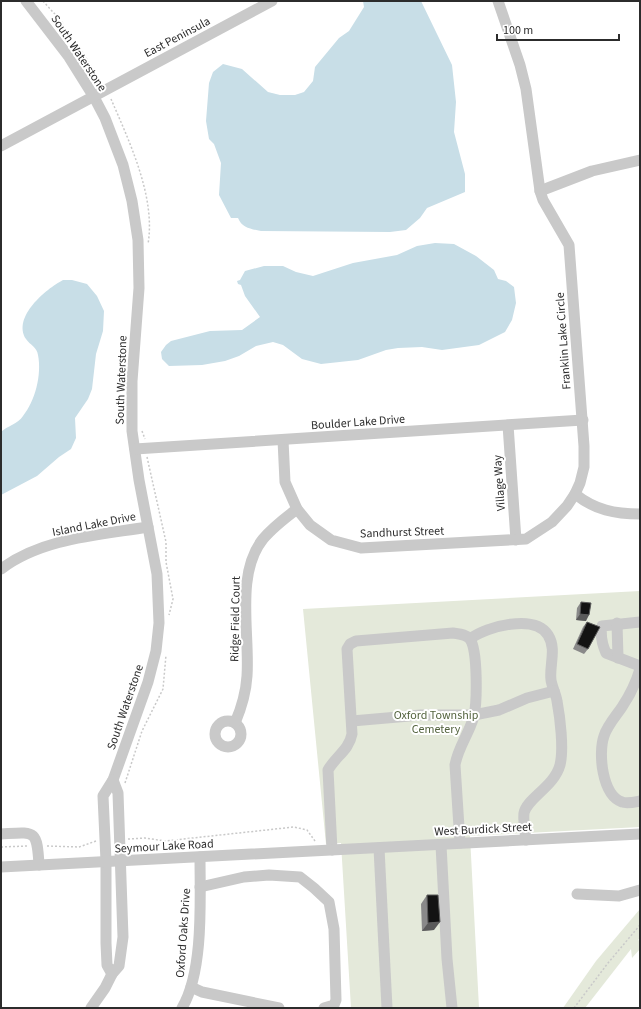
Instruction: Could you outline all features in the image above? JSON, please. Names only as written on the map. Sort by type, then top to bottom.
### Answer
[{"type":"street","name":"South Waterstone","points":[[26,1],[69,57],[94,97],[123,165],[132,201],[138,240],[139,288],[131,405],[135,449],[157,574],[160,601],[156,651],[148,682],[114,780],[103,796],[106,862],[107,965],[112,974]]},
{"type":"street","name":"East Peninsula","points":[[1,146],[272,1]]},
{"type":"street","name":"Franklin Lake Circle","points":[[498,1],[520,64],[526,89],[540,191],[543,200],[569,245],[583,420],[584,467],[580,483],[575,494]]},
{"type":"street","points":[[540,191],[592,171],[640,160]]},
{"type":"street","name":"Boulder Lake Drive","points":[[135,449],[583,420]]},
{"type":"street","name":"Village Way","points":[[508,425],[516,540]]},
{"type":"street","name":"Sandhurst Street","points":[[282,440],[285,482],[298,509],[310,525],[331,540],[361,548],[526,539],[552,522],[567,506],[575,494]]},
{"type":"street","points":[[575,494],[586,504],[598,509],[620,514],[640,514]]},
{"type":"street","name":"Ridge Field Court","points":[[235,723],[241,710],[247,677],[246,597],[250,567],[263,540],[277,524],[298,509]]},
{"type":"street","name":"Island Lake Drive","points":[[1,569],[25,554],[55,544],[76,538],[148,527]]},
{"type":"street","points":[[640,622],[617,623],[602,626],[601,631],[602,644],[606,653],[640,667],[630,695],[604,734],[602,743],[604,777],[607,788],[622,802],[640,801]]},
{"type":"street","points":[[470,640],[477,634],[515,624],[529,623],[540,626],[549,636],[552,648],[551,680],[558,712],[561,755],[560,764],[557,775],[550,784],[529,803],[524,812],[526,840]]},
{"type":"street","points":[[617,623],[618,658]]},
{"type":"street","points":[[330,850],[328,770],[334,760],[344,752],[350,743],[352,721],[347,649],[350,644],[356,642],[453,633],[465,635],[470,640],[476,676],[474,715],[457,753],[455,765],[460,844]]},
{"type":"street","points":[[352,721],[421,715],[474,715],[499,710],[527,698],[554,691]]},
{"type":"street","points":[[92,1008],[112,974],[119,966],[123,937],[118,793],[114,780]]},
{"type":"street","points":[[1,834],[28,832],[34,835],[38,846],[39,865]]},
{"type":"street","name":"West Burdick Street","points":[[330,850],[640,834]]},
{"type":"street","points":[[441,844],[447,959],[452,1008]]},
{"type":"street","points":[[379,848],[387,1008]]},
{"type":"street","name":"Seymour Lake Road","points":[[1,867],[330,850]]},
{"type":"street","name":"Oxford Oaks Drive","points":[[182,1008],[191,987],[196,962],[200,857]]},
{"type":"street","points":[[200,886],[244,877],[269,875],[300,877],[329,902],[334,929],[335,1002],[329,1007],[324,1008]]},
{"type":"street","points":[[577,894],[619,896],[640,890]]},
{"type":"street","points":[[191,987],[202,992],[279,1008]]},
{"type":"path","points":[[120,839],[145,838],[165,841],[294,827],[308,830],[315,841]]},
{"type":"path","points":[[1,847],[79,847],[92,842],[105,841]]},
{"type":"path","points":[[574,1008],[608,963],[640,925]]},
{"type":"green space","name":"Oxford Township Cemetery","points":[[640,591],[640,827],[470,836],[479,1008],[351,1008],[341,843],[326,844],[303,609]]},
{"type":"green space","points":[[640,909],[640,938],[638,940],[640,941],[640,949],[632,958],[631,949],[585,1008],[563,1008],[596,961]]},
{"type":"water","points":[[363,1],[421,1],[452,65],[456,102],[454,132],[465,174],[465,192],[427,208],[420,218],[406,230],[390,232],[261,231],[247,228],[238,218],[231,218],[219,195],[221,163],[214,144],[209,139],[206,121],[209,83],[213,72],[223,64],[242,69],[268,92],[280,95],[295,95],[304,92],[313,81],[315,67],[339,38],[349,31],[364,7]]},
{"type":"water","points":[[435,243],[454,244],[476,256],[494,270],[498,279],[506,281],[514,287],[516,303],[512,320],[505,332],[479,345],[442,350],[422,347],[398,348],[386,350],[358,360],[321,364],[302,359],[283,345],[273,342],[256,346],[239,356],[225,361],[202,365],[169,366],[162,359],[161,352],[171,341],[210,331],[242,330],[260,317],[245,296],[241,285],[238,284],[237,281],[240,280],[245,271],[264,266],[283,266],[296,272],[313,276],[353,263],[397,255],[417,246]]},
{"type":"water","points":[[63,280],[72,280],[87,284],[97,296],[104,311],[103,331],[96,354],[92,389],[88,399],[75,418],[76,438],[71,449],[37,476],[1,495],[1,432],[21,419],[31,403],[38,379],[39,363],[37,352],[26,339],[23,331],[23,322],[27,313],[40,297]]},
{"type":"building","points":[[581,602],[591,603],[589,615],[580,614]]},
{"type":"building","points":[[587,622],[600,627],[588,649],[577,644]]},
{"type":"building","points":[[427,895],[438,895],[440,922],[428,923]]}]
